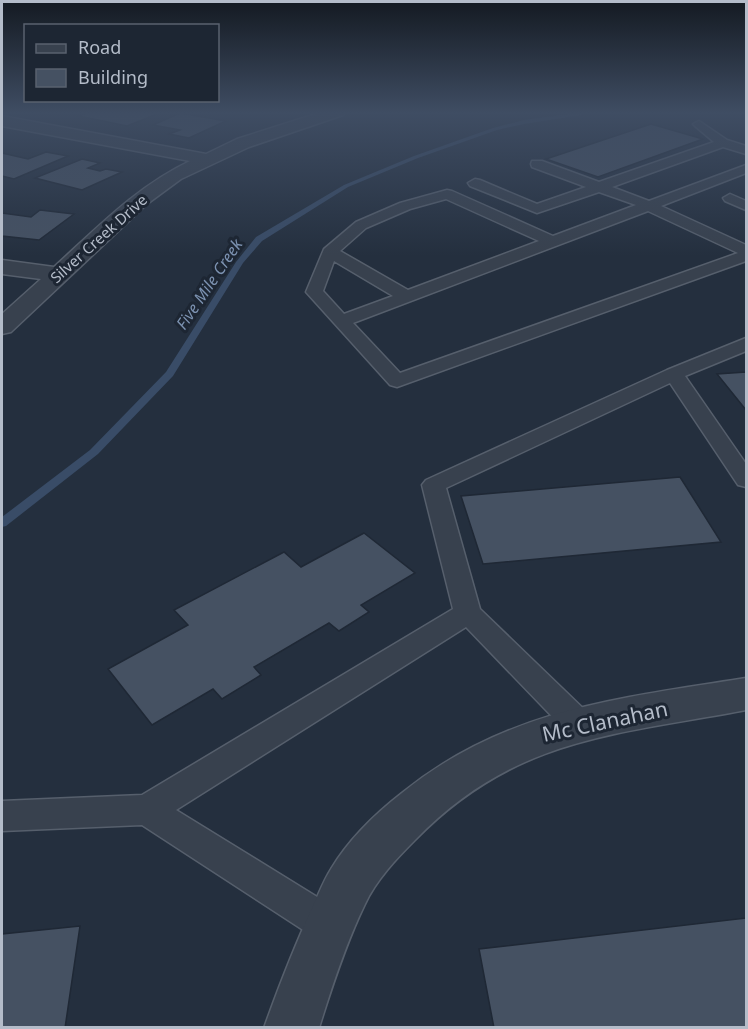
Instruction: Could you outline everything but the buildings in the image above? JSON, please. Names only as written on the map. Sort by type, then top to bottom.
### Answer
[{"type":"street","name":"Silver Creek Drive","points":[[2,327],[152,190],[204,160]]},
{"type":"street","points":[[2,267],[59,274]]},
{"type":"street","name":"Mc Clanahan","points":[[291,1028],[330,926],[349,884],[383,840],[410,813],[449,783],[494,756],[534,737],[579,724],[747,694]]},
{"type":"lane","points":[[475,183],[537,209],[675,160]]},
{"type":"lane","points":[[537,164],[650,206],[747,251]]},
{"type":"lane","points":[[341,321],[747,169]]},
{"type":"lane","points":[[553,242],[447,194],[405,206],[361,225],[330,252],[314,292],[397,381],[747,256]]},
{"type":"lane","points":[[730,198],[747,206]]},
{"type":"lane","points":[[330,252],[407,297]]},
{"type":"lane","points":[[579,724],[468,613],[434,485],[674,374],[747,344]]},
{"type":"lane","points":[[674,374],[747,480]]},
{"type":"lane","points":[[2,816],[147,810],[468,613]]},
{"type":"lane","points":[[147,810],[330,926]]},
{"type":"waterway","name":"Five Mile Creek","points":[[2,523],[94,452],[170,374],[240,262],[259,239],[346,186],[409,160]]}]
